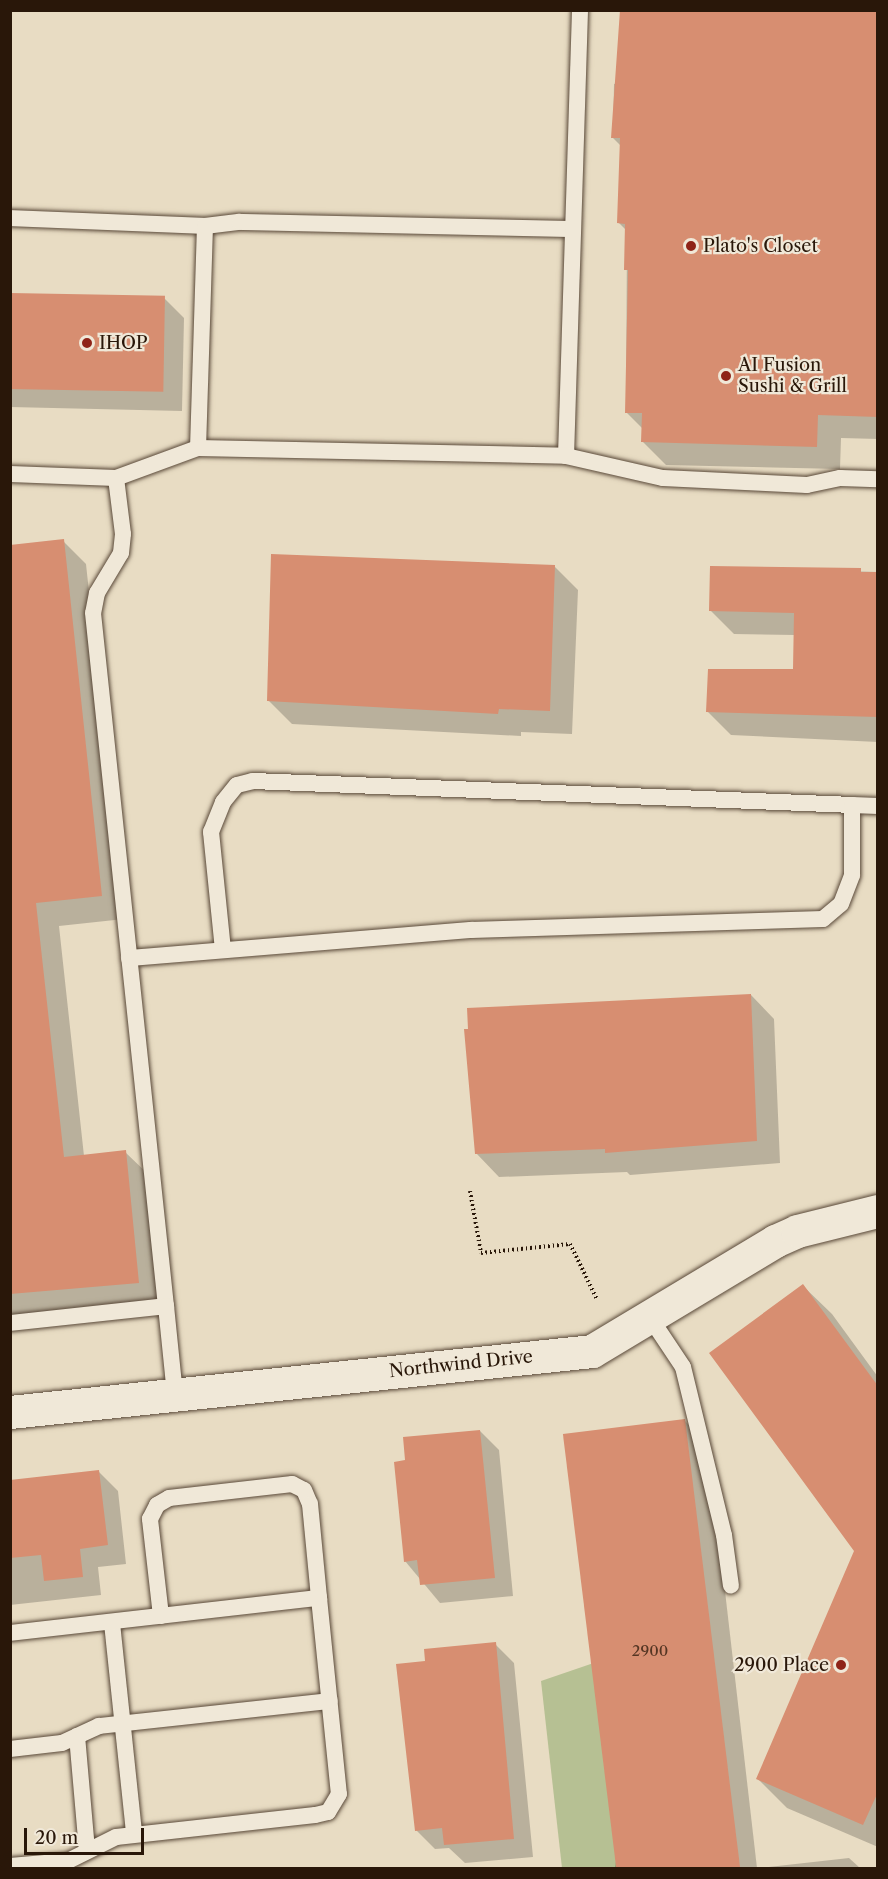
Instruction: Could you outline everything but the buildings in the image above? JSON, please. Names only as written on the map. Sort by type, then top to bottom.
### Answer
[{"type":"street","name":"Northwind Drive","points":[[10,1412],[592,1351],[786,1236],[878,1211]]},
{"type":"lane","points":[[566,456],[580,10]]},
{"type":"lane","points":[[10,218],[204,226],[240,222],[573,229]]},
{"type":"lane","points":[[198,448],[204,226]]},
{"type":"lane","points":[[10,474],[116,478],[198,448],[566,456],[663,478],[807,485],[840,478],[878,479]]},
{"type":"lane","points":[[116,478],[123,534],[121,553],[97,593],[93,613],[175,1394]]},
{"type":"lane","points":[[223,950],[211,832],[223,802],[237,785],[253,781],[878,806]]},
{"type":"lane","points":[[129,958],[471,930],[823,919],[841,904],[852,875],[852,805]]},
{"type":"lane","points":[[10,1323],[166,1306]]},
{"type":"lane","points":[[649,1316],[683,1367],[724,1535],[731,1586]]},
{"type":"lane","points":[[10,1866],[68,1861],[117,1837],[134,1834],[328,1812],[339,1794],[309,1504],[304,1490],[292,1484],[270,1486],[169,1498],[156,1505],[150,1519],[161,1616]]},
{"type":"lane","points":[[10,1633],[319,1598]]},
{"type":"lane","points":[[112,1623],[134,1834]]},
{"type":"lane","points":[[10,1749],[62,1743],[99,1726],[330,1701]]},
{"type":"lane","points":[[76,1736],[87,1851]]},
{"type":"path","points":[[470,1191],[481,1253],[570,1244],[597,1299]]},
{"type":"green space","points":[[617,1655],[644,1868],[562,1868],[541,1681]]},
{"type":"place","name":"Plato's Closet","points":[[691,246]]},
{"type":"place","name":"IHOP","points":[[87,343]]},
{"type":"place","name":"AI Fusion Sushi & Grill","points":[[726,376]]},
{"type":"place","name":"2900 Place","points":[[841,1665]]}]
